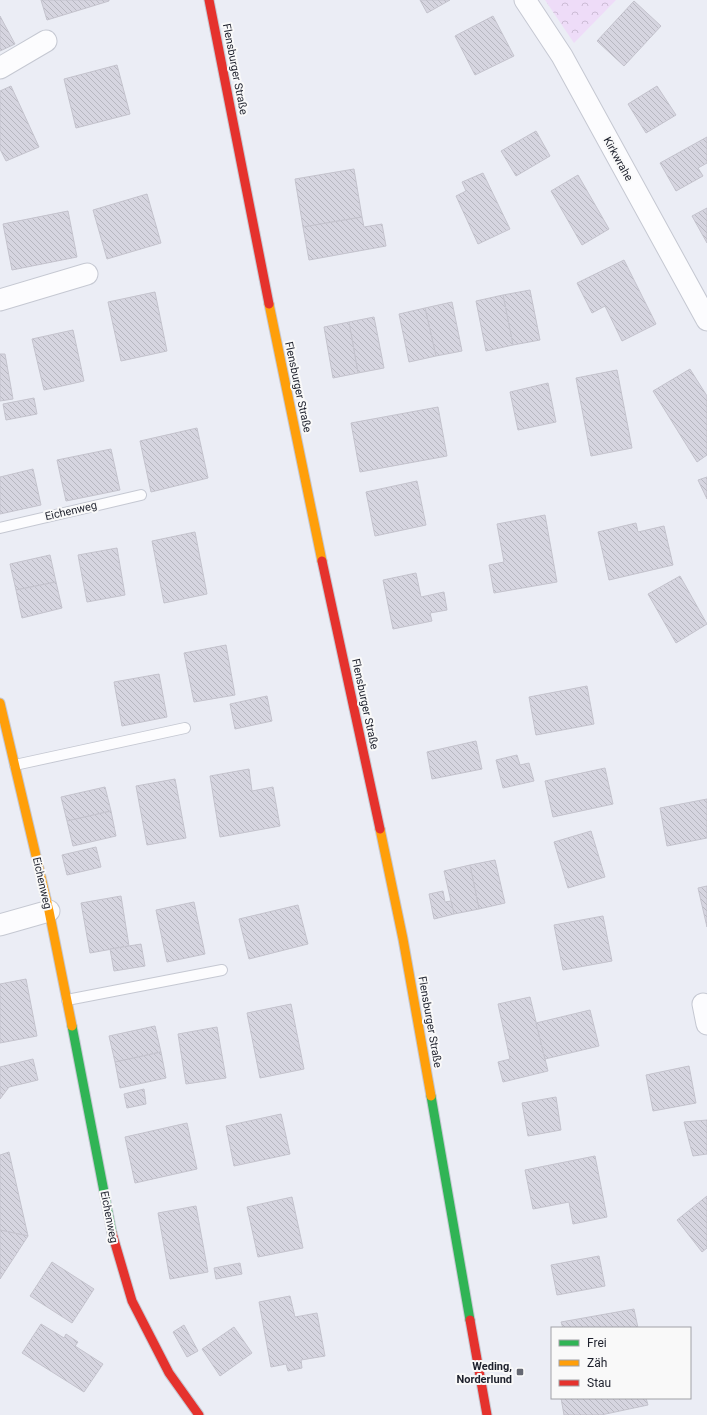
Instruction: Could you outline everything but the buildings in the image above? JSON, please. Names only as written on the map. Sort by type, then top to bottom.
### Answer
[{"type":"street","name":"Flensburger Straße","points":[[209,0],[288,400],[403,939],[487,1415]]},
{"type":"street","name":"Kirkwrahe","points":[[525,0],[562,56],[707,320]]},
{"type":"street","points":[[0,68],[46,42]]},
{"type":"street","points":[[0,300],[87,274]]},
{"type":"street","name":"Eichenweg","points":[[0,703],[49,911],[117,1253],[132,1301],[169,1373],[199,1415]]},
{"type":"street","points":[[0,925],[49,911]]},
{"type":"lane","name":"Eichenweg","points":[[0,528],[142,495]]},
{"type":"lane","points":[[15,765],[185,728]]},
{"type":"lane","points":[[67,1000],[222,970]]},
{"type":"green space","points":[[545,0],[616,0],[574,43]]},
{"type":"traffic: fast","points":[[72,1026],[112,1233]]},
{"type":"traffic: fast","points":[[431,1096],[470,1320]]},
{"type":"traffic: slow","points":[[269,304],[322,561]]},
{"type":"traffic: slow","points":[[0,703],[49,911],[72,1026]]},
{"type":"traffic: slow","points":[[380,829],[403,939],[431,1096]]},
{"type":"traffic: jam","points":[[209,0],[269,304]]},
{"type":"traffic: jam","points":[[322,561],[380,829]]},
{"type":"traffic: jam","points":[[112,1233],[132,1301],[169,1373],[199,1415]]},
{"type":"traffic: jam","points":[[470,1320],[487,1415]]},
{"type":"place","name":"Weding, Norderlund","points":[[520,1372]]}]
